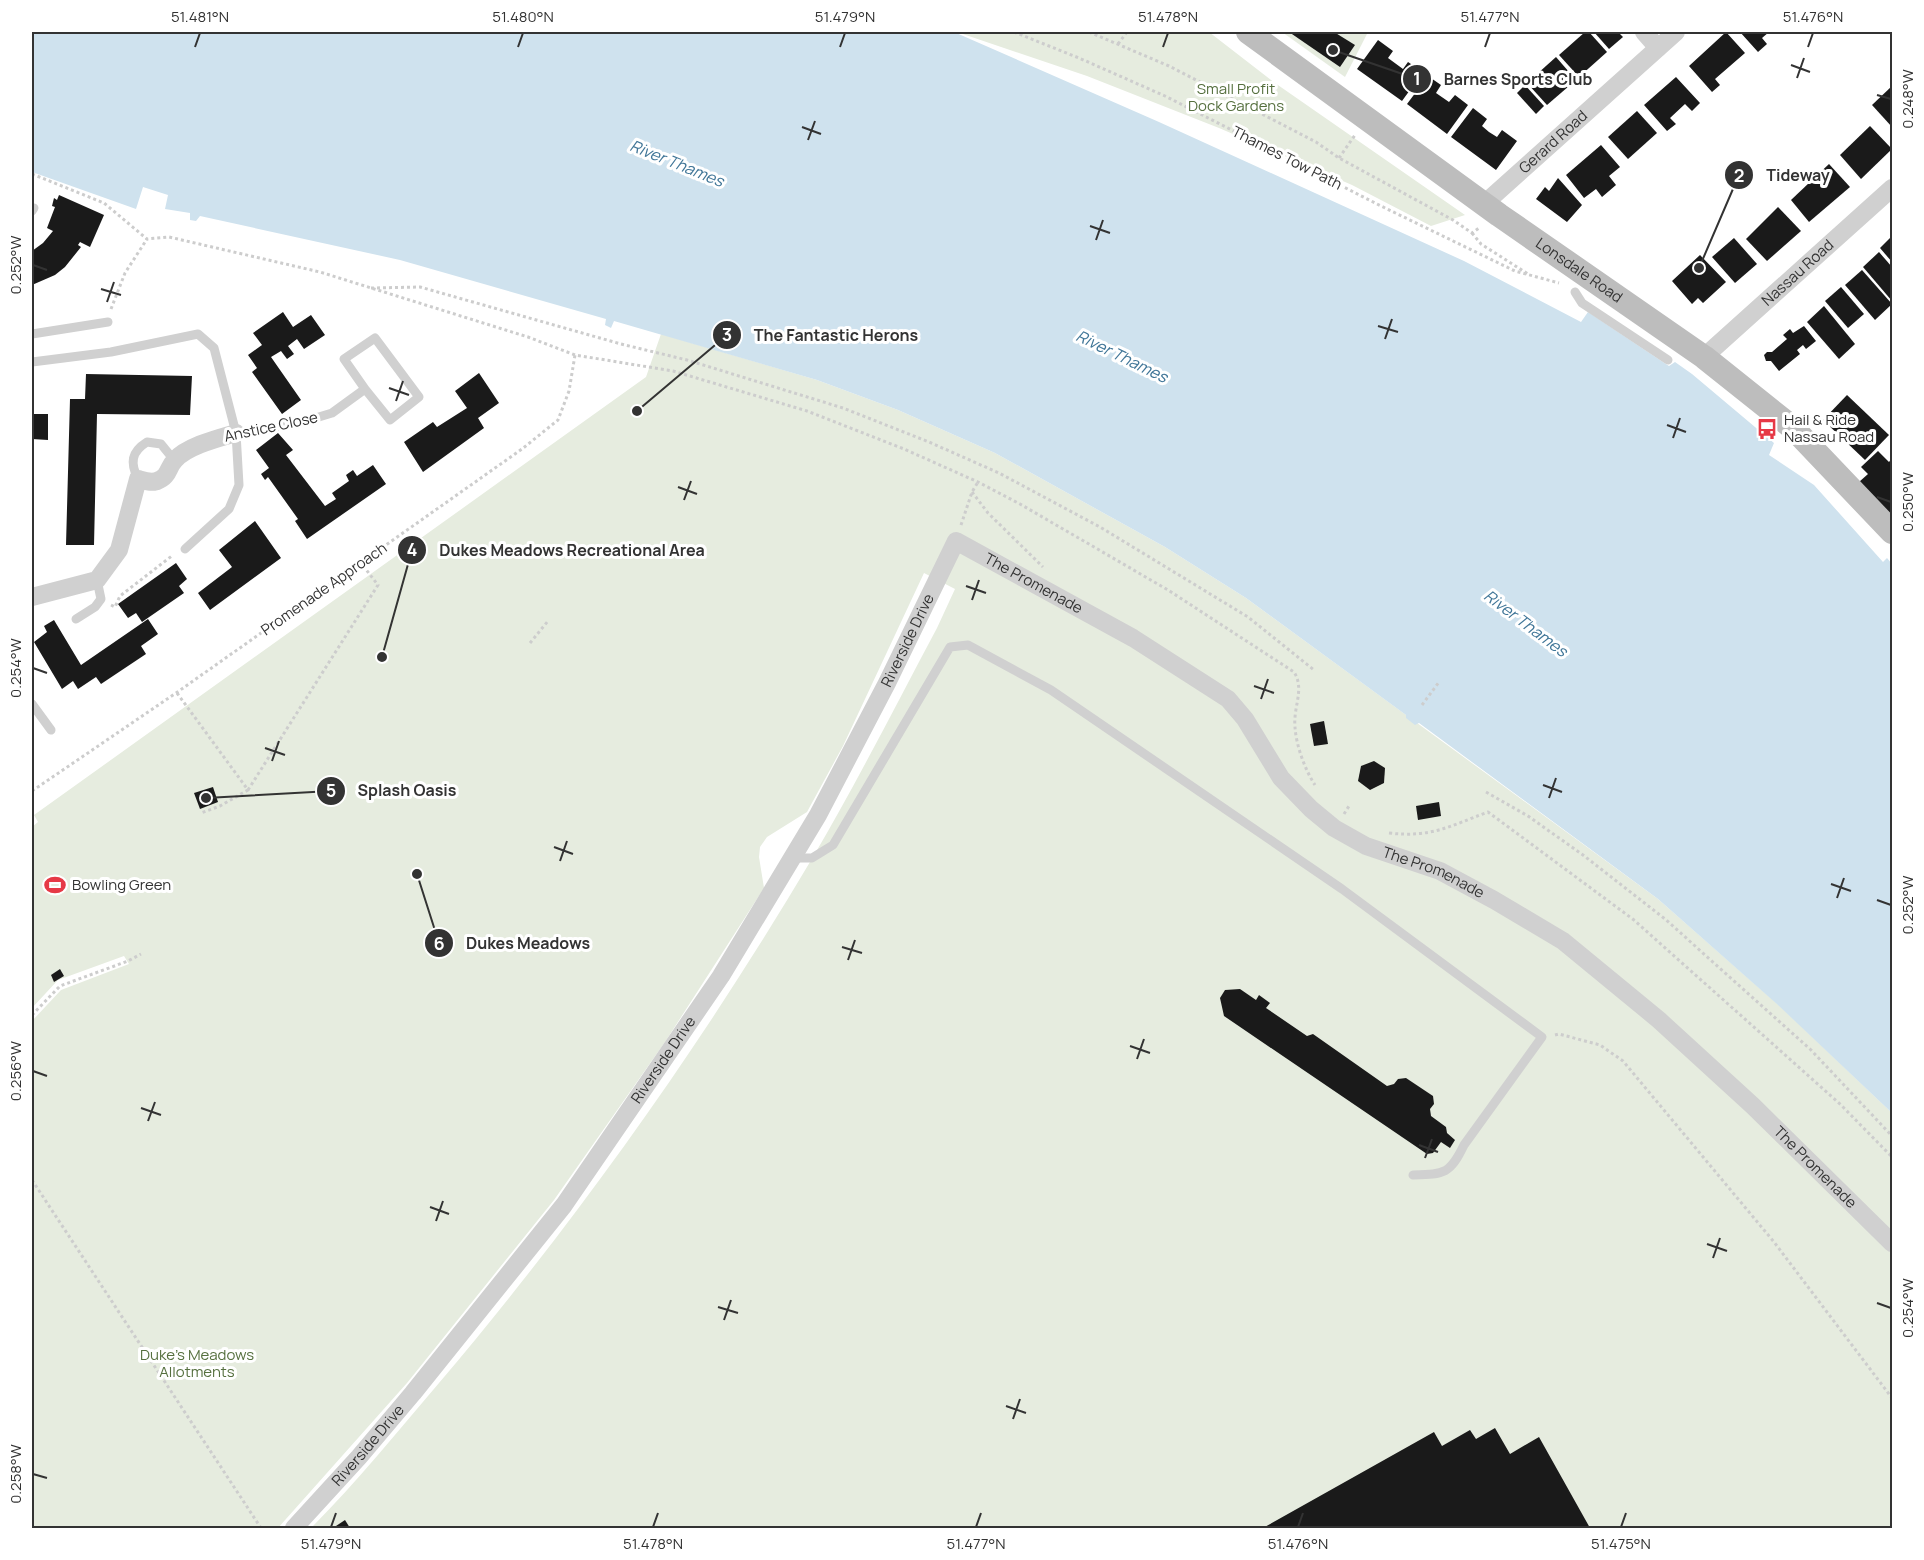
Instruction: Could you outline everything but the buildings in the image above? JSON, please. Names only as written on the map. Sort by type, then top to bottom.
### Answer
[{"type":"main road","name":"Lonsdale Road","points":[[1248,32],[1491,209],[1704,357],[1793,428],[1893,531]]},
{"type":"street","points":[[1644,32],[1658,48]]},
{"type":"street","name":"Gerard Road","points":[[1491,209],[1676,32]]},
{"type":"street","name":"Nassau Road","points":[[1704,357],[1893,188]]},
{"type":"street","name":"Anstice Close","points":[[174,460],[199,445],[236,433]]},
{"type":"street","points":[[32,597],[97,580],[119,550],[138,479],[150,482],[159,480],[168,473],[174,460]]},
{"type":"street","name":"Riverside Drive","points":[[294,1528],[359,1457],[413,1393],[564,1205],[721,976],[793,858],[887,683],[956,541]]},
{"type":"street","name":"The Promenade","points":[[956,541],[1133,638],[1228,699],[1245,719],[1281,778],[1311,809],[1334,828],[1366,846],[1440,871],[1563,941],[1659,1020],[1753,1106],[1893,1243]]},
{"type":"lane","points":[[1575,292],[1582,303],[1668,360]]},
{"type":"lane","points":[[32,334],[108,322]]},
{"type":"lane","points":[[32,362],[111,352],[198,334],[214,348],[236,433],[238,485],[229,509],[185,549]]},
{"type":"lane","points":[[375,338],[419,397],[390,420],[365,389],[344,359],[375,338]]},
{"type":"lane","name":"Anstice Close","points":[[236,433],[298,423],[332,413],[365,389]]},
{"type":"lane","points":[[138,479],[132,461],[138,448],[147,442],[161,444],[174,460]]},
{"type":"lane","points":[[76,620],[101,600],[97,580]]},
{"type":"lane","points":[[793,858],[812,858],[833,845],[950,647],[968,645],[1061,696],[1342,889],[1542,1037],[1464,1145],[1455,1163],[1440,1173],[1413,1175]]},
{"type":"lane","points":[[32,704],[51,730]]},
{"type":"path","name":"Thames Tow Path","points":[[1014,32],[1165,96],[1515,271],[1560,284]]},
{"type":"path","points":[[1089,32],[1169,66],[1316,142],[1339,158],[1453,220],[1472,233],[1481,244],[1531,276]]},
{"type":"path","points":[[1118,44],[1127,32]]},
{"type":"path","points":[[1339,158],[1366,119]]},
{"type":"path","points":[[32,174],[104,203],[147,239],[169,237],[320,272],[528,337],[575,355],[673,371],[741,390],[836,422],[978,482],[1076,535],[1168,590],[1294,672],[1300,682],[1295,728],[1310,778],[1317,788]]},
{"type":"path","points":[[1472,233],[1491,209]]},
{"type":"path","points":[[108,322],[113,302],[125,273],[147,239]]},
{"type":"path","points":[[367,288],[420,287],[621,344],[687,360],[843,408],[929,442],[999,473],[1100,527],[1248,617],[1314,670]]},
{"type":"path","name":"Promenade Approach","points":[[32,791],[176,693],[522,449],[558,420],[568,391],[575,355]]},
{"type":"path","points":[[956,541],[972,492],[978,482]]},
{"type":"path","points":[[972,492],[988,513],[1051,574]]},
{"type":"path","points":[[101,600],[115,607],[120,596],[176,553],[185,549]]},
{"type":"path","points":[[201,813],[220,806],[248,790],[378,585],[361,563]]},
{"type":"path","points":[[530,643],[548,621]]},
{"type":"path","points":[[1422,705],[1438,682]]},
{"type":"path","points":[[176,693],[248,790]]},
{"type":"path","points":[[1486,792],[1528,816],[1665,919],[1811,1050],[1893,1136]]},
{"type":"path","points":[[1336,809],[1348,818]]},
{"type":"path","points":[[1388,833],[1409,836],[1426,834],[1446,829],[1488,812],[1635,920],[1841,1105],[1893,1157]]},
{"type":"path","points":[[32,1015],[60,986],[141,954]]},
{"type":"path","points":[[1542,1037],[1559,1034],[1600,1045],[1623,1061],[1774,1242],[1893,1398]]},
{"type":"path","points":[[32,1180],[261,1528]]},
{"type":"green space","name":"Small Profit Dock Gardens","points":[[957,32],[1209,32],[1275,83],[1465,215],[1431,226],[1352,185],[1219,128],[1087,76]]},
{"type":"green space","points":[[1282,32],[1368,32],[1345,77]]},
{"type":"green space","name":"Duke's Meadows Allotments","points":[[661,334],[817,380],[898,410],[995,453],[1165,547],[1246,598],[1658,899],[1783,1009],[1891,1112],[1892,1528],[311,1528],[392,1439],[541,1258],[637,1128],[728,995],[829,829],[937,628],[955,589],[924,573],[843,746],[807,812],[767,837],[760,847],[759,857],[764,888],[665,1042],[554,1200],[407,1383],[278,1528],[32,1528],[32,1021],[61,990],[129,964],[124,956],[58,980],[32,1008],[32,827],[38,822],[34,815],[646,377]]},
{"type":"water","name":"River Thames","points":[[32,32],[954,32],[1159,122],[1464,261],[1581,322],[1588,312],[1669,366],[1675,362],[1774,443],[1769,455],[1814,485],[1883,562],[1887,558],[1892,564],[1892,1113],[1778,1005],[1658,899],[1419,723],[1415,725],[1406,718],[1406,715],[1246,598],[1165,547],[995,453],[898,410],[817,380],[614,321],[611,328],[605,325],[606,319],[400,260],[200,216],[196,221],[190,220],[190,213],[165,209],[168,195],[143,187],[136,209],[32,172]]},
{"type":"place","name":"Barnes Sports Club","points":[[1333,50]]},
{"type":"place","name":"Tideway","points":[[1699,268]]},
{"type":"place","name":"The Fantastic Herons","points":[[637,411]]},
{"type":"place","name":"Hail & Ride Nassau Road","points":[[1767,429]]},
{"type":"place","name":"Dukes Meadows Recreational Area","points":[[382,657]]},
{"type":"place","name":"Splash Oasis","points":[[206,798]]},
{"type":"place","name":"Dukes Meadows","points":[[417,874]]},
{"type":"place","name":"Bowling Green","points":[[55,885]]}]
